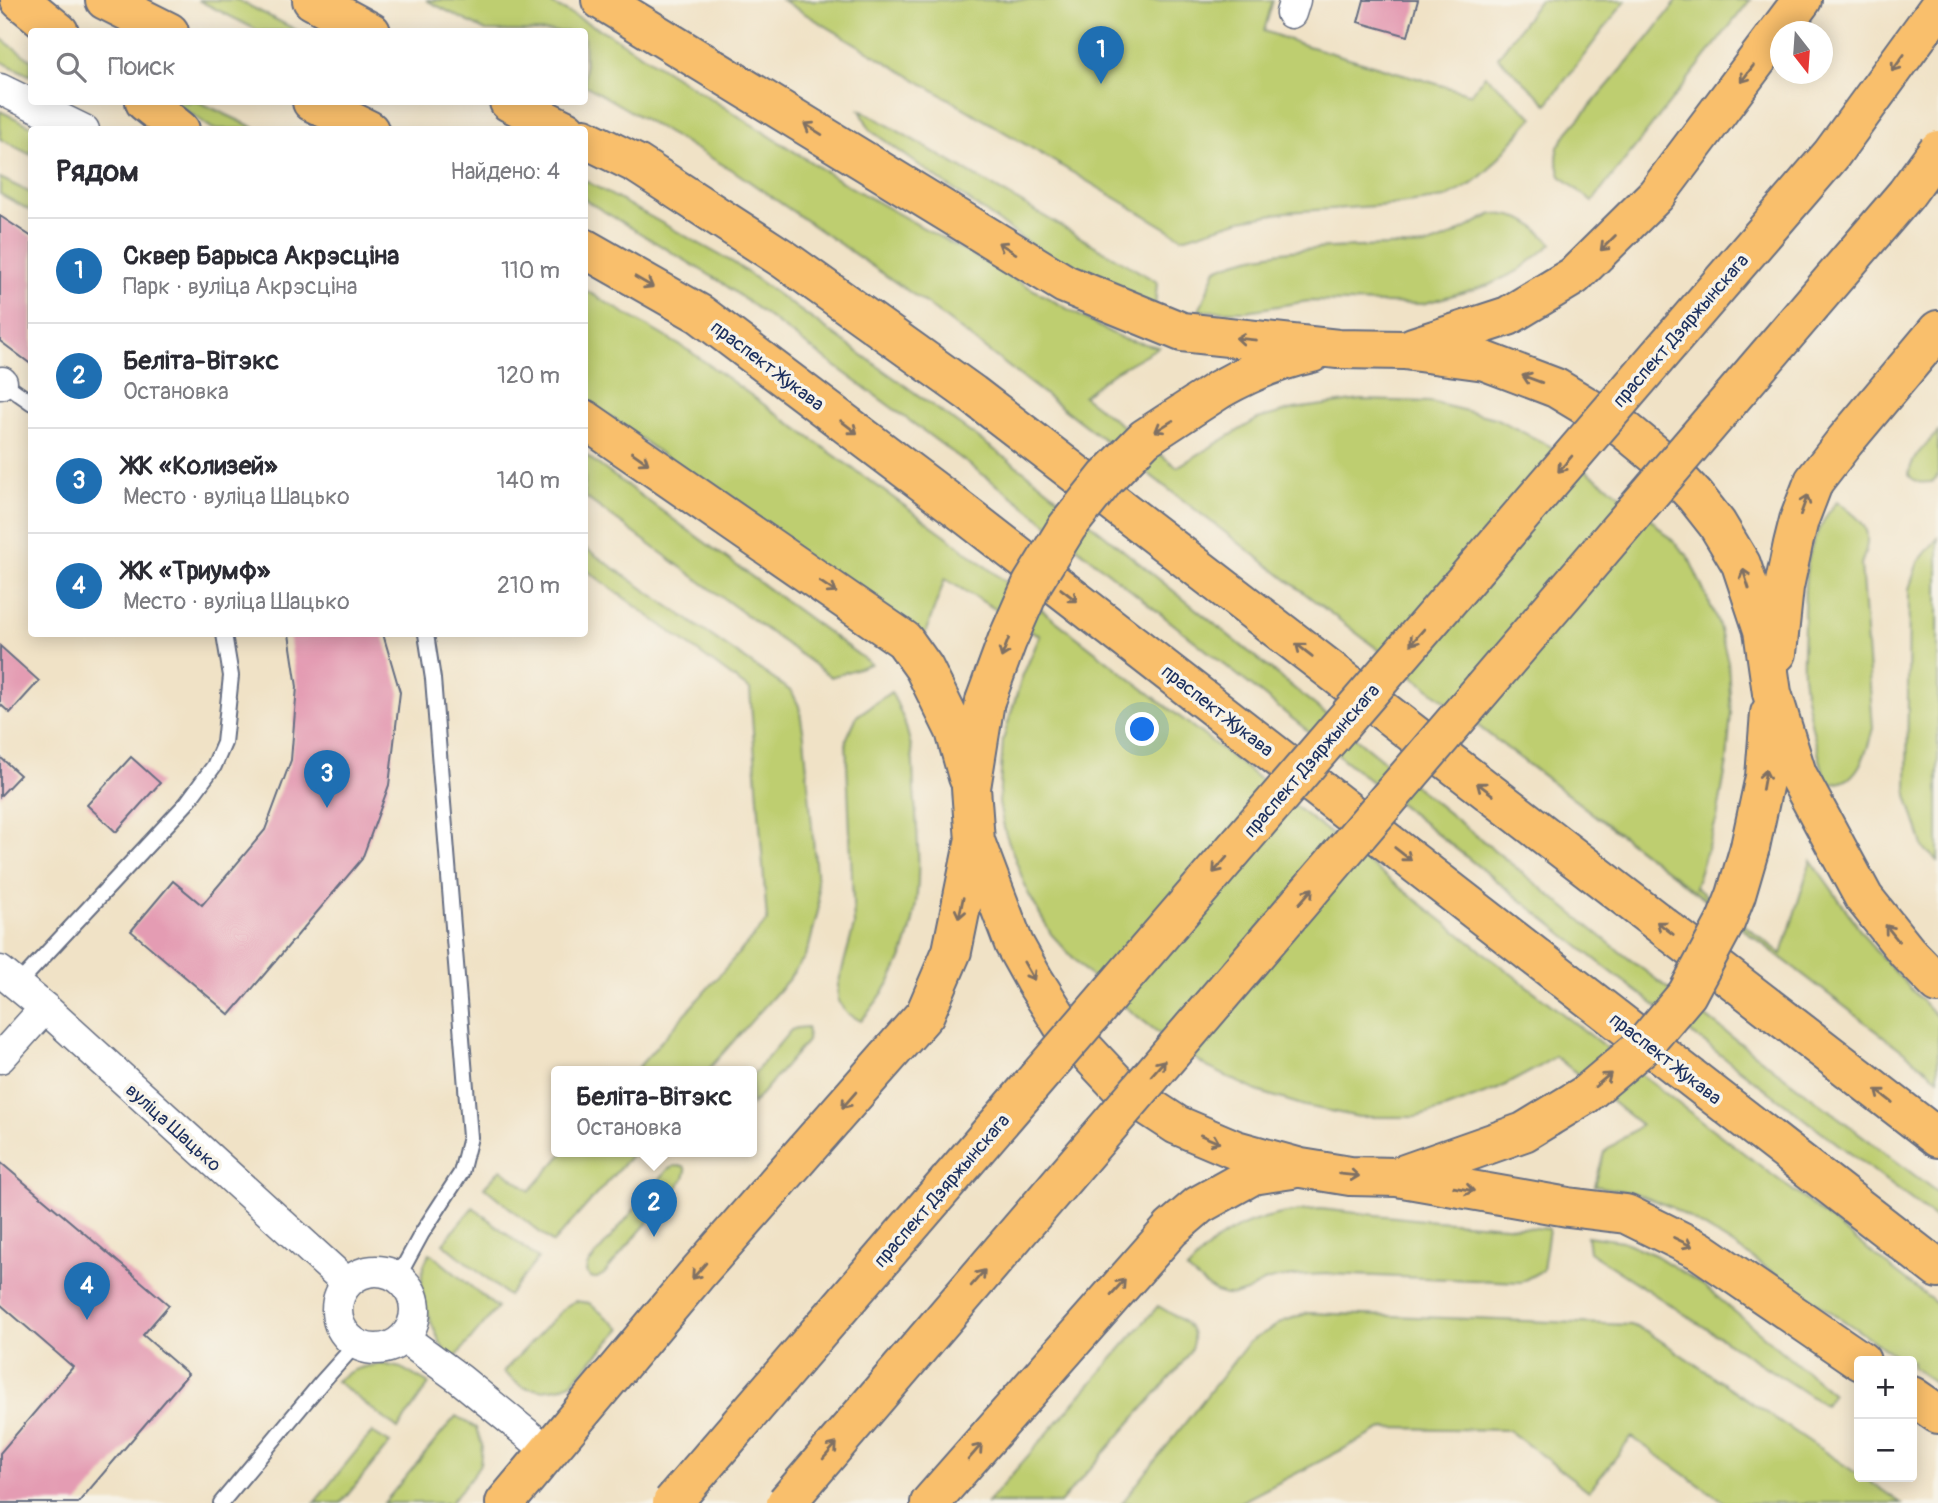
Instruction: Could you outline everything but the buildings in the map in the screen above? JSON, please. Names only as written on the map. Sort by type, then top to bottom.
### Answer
[{"type":"main road","points":[[20,0],[54,28]]},
{"type":"main road","points":[[105,0],[161,28]]},
{"type":"main road","points":[[312,0],[364,28]]},
{"type":"main road","points":[[601,0],[1065,284],[1182,332],[1338,349],[1404,350],[1485,361],[1556,388],[1624,429],[1658,457],[1695,496],[1717,524],[1741,564],[1763,630],[1772,692],[1797,774],[1864,898],[1907,952],[1938,984]]},
{"type":"main road","points":[[1404,350],[1508,316],[1574,276],[1656,195],[1802,0]]},
{"type":"main road","name":"праспект Дзяржынскага","points":[[672,1503],[1831,155],[1938,8]]},
{"type":"main road","points":[[149,105],[175,126]]},
{"type":"main road","points":[[318,105],[361,126]]},
{"type":"main road","points":[[515,105],[558,126]]},
{"type":"main road","points":[[588,140],[637,164],[785,260],[972,394],[1938,1138]]},
{"type":"main road","points":[[786,1503],[1906,194],[1938,150]]},
{"type":"main road","name":"праспект Жукава","points":[[588,250],[700,314],[935,491],[1938,1269]]},
{"type":"main road","points":[[1397,1177],[1524,1132],[1586,1095],[1643,1046],[1687,993],[1725,923],[1750,847],[1765,777],[1784,587],[1793,544],[1808,495],[1814,481],[1845,441],[1938,330]]},
{"type":"main road","points":[[971,788],[985,701],[1007,641],[1032,584],[1066,527],[1106,478],[1145,438],[1220,388],[1265,366],[1297,356],[1338,349]]},
{"type":"main road","points":[[505,1503],[696,1275],[925,1014],[952,951],[975,841],[971,788],[955,731],[925,668],[904,640],[588,422]]},
{"type":"main road","points":[[975,841],[1014,944],[1063,1026],[1122,1089],[1177,1125],[1236,1150],[1301,1168],[1350,1176],[1397,1177],[1569,1207],[1626,1214],[1699,1250],[1854,1356]]},
{"type":"main road","points":[[930,1503],[1171,1229],[1199,1205],[1253,1175],[1301,1168]]},
{"type":"main road","points":[[1917,1399],[1938,1414]]},
{"type":"street","points":[[0,89],[28,103]]},
{"type":"street","points":[[33,105],[76,126]]},
{"type":"street","name":"вуліца Шацько","points":[[8,978],[45,1008],[347,1283]]},
{"type":"street","points":[[0,1058],[45,1008]]},
{"type":"street","points":[[375,1271],[387,1273],[406,1285],[412,1295],[415,1318],[404,1338],[381,1349],[356,1344],[341,1327],[338,1317],[339,1297],[347,1283],[363,1273],[375,1271]]},
{"type":"street","points":[[404,1338],[460,1379],[548,1451]]},
{"type":"lane","points":[[1,383],[28,400]]},
{"type":"lane","points":[[8,978],[186,804],[214,766],[224,743],[231,676],[224,637]]},
{"type":"lane","points":[[398,1278],[422,1233],[461,1173],[470,1136],[433,679],[426,637]]},
{"type":"lane","points":[[222,1503],[356,1344]]},
{"type":"green space","points":[[198,0],[238,0],[292,28],[253,28]]},
{"type":"green space","points":[[426,0],[545,0],[609,34],[847,185],[1123,339],[1159,347],[1111,374],[1083,396],[1177,467],[1258,419],[1294,409],[1361,400],[1430,402],[1495,418],[1552,447],[1641,509],[1688,556],[1718,622],[1728,662],[1731,712],[1727,762],[1717,818],[1695,887],[1782,954],[1811,860],[1874,949],[1938,1018],[1938,1078],[924,302],[737,173],[588,87],[588,28],[480,28]]},
{"type":"green space","points":[[782,0],[1273,0],[1264,31],[1471,94],[1485,75],[1533,117],[1489,169],[1472,184],[1445,198],[1391,205],[1286,212],[1241,220],[1183,238]]},
{"type":"green space","points":[[1540,0],[1626,0],[1547,104],[1498,57]]},
{"type":"green space","points":[[1678,0],[1750,0],[1592,202],[1561,176],[1557,161],[1558,147]]},
{"type":"green space","points":[[0,38],[28,58],[28,75],[0,61]]},
{"type":"green space","points":[[178,105],[205,105],[251,126],[209,126]]},
{"type":"green space","points":[[860,110],[1157,282],[1155,308],[1056,261],[1027,242],[870,130]]},
{"type":"green space","points":[[0,111],[32,126],[28,126],[28,153],[0,139]]},
{"type":"green space","points":[[0,178],[28,192],[28,209],[0,194]]},
{"type":"green space","points":[[588,182],[734,263],[1035,479],[1624,955],[1938,1193],[1938,1220],[1610,971],[1016,499],[721,282],[588,202]]},
{"type":"green space","points":[[1493,214],[1526,221],[1552,244],[1518,271],[1489,285],[1422,304],[1309,301],[1247,311],[1199,311],[1216,269],[1235,262],[1256,256],[1322,248],[1424,246],[1451,236]]},
{"type":"green space","points":[[588,292],[691,352],[945,535],[1938,1305],[1938,1385],[1917,1370],[1917,1356],[1896,1356],[1730,1243],[1671,1207],[1634,1193],[1595,1186],[1604,1152],[1641,1125],[1555,1056],[1498,1089],[1441,1110],[1416,1117],[1359,1117],[1305,1106],[1257,1091],[1207,1067],[1100,987],[1051,934],[1028,893],[1005,832],[999,803],[1003,740],[1022,677],[1040,636],[945,579],[921,645],[588,400]]},
{"type":"green space","points":[[1938,432],[1938,475],[1932,482],[1922,483],[1909,475],[1910,469],[1920,452]]},
{"type":"green space","points":[[588,457],[871,664],[831,677],[588,499]]},
{"type":"green space","points":[[1837,501],[1860,521],[1867,534],[1861,564],[1873,728],[1863,758],[1855,772],[1844,781],[1827,785],[1810,717],[1803,675],[1804,603],[1806,572],[1812,544]]},
{"type":"green space","points":[[1938,538],[1938,861],[1924,849],[1907,795],[1909,589],[1918,562]]},
{"type":"green space","points":[[588,550],[792,692],[799,706],[804,736],[819,907],[804,958],[788,980],[711,1066],[639,1066],[767,921],[750,690],[588,571]]},
{"type":"green space","points":[[891,692],[905,723],[912,754],[918,844],[917,898],[910,933],[896,969],[861,1021],[847,1013],[838,1001],[838,985],[854,926],[846,740],[857,716]]},
{"type":"green space","points":[[807,1027],[807,1041],[757,1099],[757,1070],[791,1030]]},
{"type":"green space","points":[[560,1157],[630,1157],[553,1243],[484,1187],[501,1169],[530,1191]]},
{"type":"green space","points":[[684,1166],[684,1179],[604,1274],[591,1278],[586,1272],[587,1266],[668,1169]]},
{"type":"green space","points":[[473,1207],[538,1259],[508,1296],[443,1243]]},
{"type":"green space","points":[[1320,1209],[1549,1229],[1543,1270],[1521,1282],[1327,1274],[1296,1276],[1272,1279],[1246,1292],[1229,1295],[1214,1291],[1187,1270],[1215,1242],[1251,1222],[1292,1212]]},
{"type":"green space","points":[[1587,1236],[1622,1241],[1655,1255],[1703,1285],[1833,1394],[1824,1405],[1589,1252]]},
{"type":"green space","points":[[430,1253],[497,1308],[451,1363],[429,1317],[422,1292],[423,1268]]},
{"type":"green space","points":[[575,1301],[589,1303],[621,1329],[571,1383],[559,1388],[540,1390],[522,1387],[503,1372],[565,1307]]},
{"type":"green space","points":[[1158,1306],[1181,1320],[1192,1332],[1191,1348],[1176,1371],[1060,1503],[987,1503]]},
{"type":"green space","points":[[1308,1313],[1631,1325],[1646,1331],[1854,1472],[1854,1482],[1870,1482],[1901,1503],[1725,1503],[1632,1437],[1589,1491],[1508,1430],[1384,1428],[1239,1503],[1122,1503],[1249,1342],[1284,1321]]},
{"type":"green space","points":[[382,1364],[401,1368],[429,1384],[398,1429],[336,1381],[358,1369]]},
{"type":"green space","points":[[456,1416],[476,1428],[482,1445],[480,1464],[471,1478],[450,1503],[384,1503]]},
{"type":"green space","points":[[372,1432],[390,1443],[341,1503],[314,1503]]},
{"type":"place","name":"Сквер Барыса Акрэсціна","points":[[1101,84]]},
{"type":"place","name":"ЖК «Колизей»","points":[[327,808]]},
{"type":"place","name":"Беліта-Вітэкс","points":[[654,1237]]},
{"type":"place","name":"ЖК «Триумф»","points":[[87,1320]]}]
